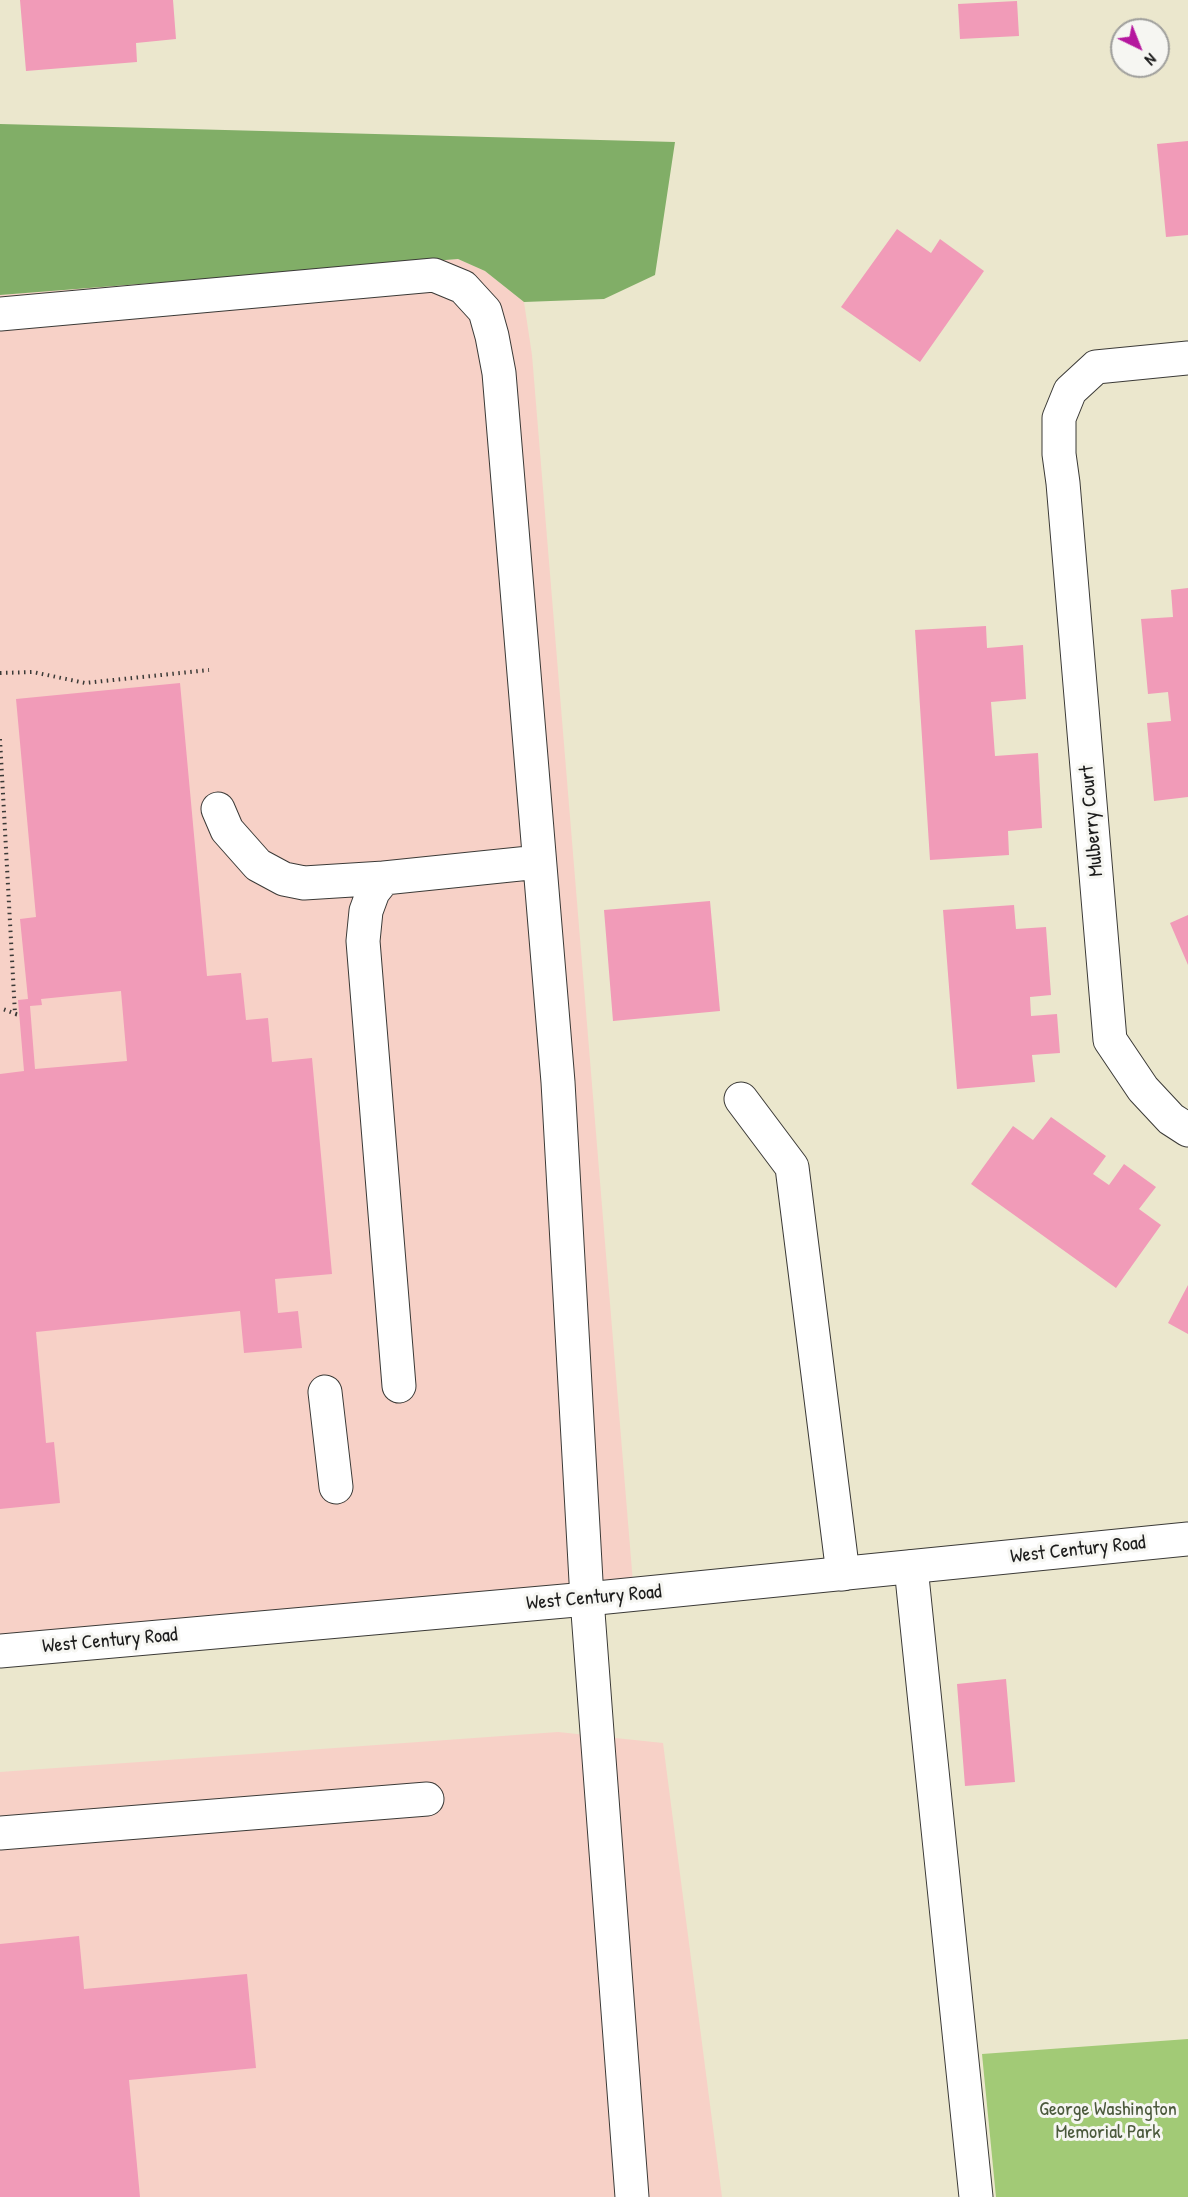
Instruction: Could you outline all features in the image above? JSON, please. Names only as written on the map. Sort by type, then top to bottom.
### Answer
[{"type":"main road","points":[[0,314],[434,275],[462,287],[485,311],[499,373],[558,1082],[587,1599],[632,2197]]},
{"type":"main road","name":"Mulberry Court","points":[[1188,358],[1096,367],[1070,391],[1059,418],[1059,454],[1110,1040],[1143,1089],[1171,1119],[1188,1130]]},
{"type":"main road","points":[[218,809],[227,830],[258,865],[284,879],[304,883],[330,883],[539,862]]},
{"type":"main road","points":[[384,878],[373,892],[363,941],[399,1386]]},
{"type":"main road","points":[[741,1098],[792,1167],[843,1574]]},
{"type":"main road","points":[[325,1392],[336,1487]]},
{"type":"main road","name":"West Century Road","points":[[0,1651],[587,1599],[1188,1539]]},
{"type":"main road","points":[[911,1567],[976,2197]]},
{"type":"main road","points":[[0,1833],[427,1799]]},
{"type":"path","points":[[0,673],[33,672],[85,682],[208,670]]},
{"type":"path","points":[[0,739],[15,1014],[19,1015],[0,1008]]},
{"type":"shaded area","points":[[458,259],[485,271],[524,302],[532,355],[634,1595],[0,1651],[0,295]]},
{"type":"shaded area","points":[[558,1732],[663,1743],[722,2197],[0,2197],[0,1772]]},
{"type":"green space","points":[[0,124],[675,142],[655,275],[604,299],[524,302],[485,271],[458,259],[0,295]]},
{"type":"green space","name":"George Washington Memorial Park","points":[[1188,2039],[1188,2197],[996,2197],[982,2054]]},
{"type":"building","points":[[20,0],[173,0],[176,39],[136,43],[137,62],[26,71]]},
{"type":"building","points":[[1017,1],[1019,36],[960,39],[958,4]]},
{"type":"building","points":[[1188,141],[1188,235],[1166,237],[1157,144]]},
{"type":"building","points":[[897,229],[931,253],[940,239],[984,271],[920,362],[841,307]]},
{"type":"building","points":[[1188,588],[1188,797],[1154,801],[1147,723],[1171,721],[1168,692],[1148,694],[1141,619],[1173,617],[1171,590]]},
{"type":"building","points":[[986,626],[987,648],[1023,645],[1026,699],[991,702],[995,756],[1038,753],[1042,828],[1008,831],[1009,855],[930,860],[915,630]]},
{"type":"building","points":[[180,683],[207,976],[241,973],[246,1020],[268,1018],[272,1062],[312,1058],[332,1274],[275,1279],[278,1313],[298,1311],[302,1348],[244,1353],[240,1311],[36,1332],[46,1443],[54,1442],[60,1503],[0,1509],[0,1074],[24,1071],[18,1000],[28,999],[20,919],[36,917],[16,699]],"holes":[[[121,991],[127,1061],[35,1069],[30,1006],[42,1005],[41,999]]]},
{"type":"building","points":[[710,901],[720,1011],[613,1021],[604,910]]},
{"type":"building","points":[[1014,905],[1016,929],[1046,927],[1051,995],[1030,997],[1031,1016],[1057,1014],[1060,1053],[1032,1055],[1035,1082],[957,1089],[943,910]]},
{"type":"building","points":[[1188,915],[1188,965],[1170,923]]},
{"type":"building","points":[[1051,1117],[1106,1156],[1093,1174],[1109,1185],[1124,1164],[1156,1187],[1139,1209],[1161,1225],[1116,1288],[971,1184],[1013,1126],[1033,1140]]},
{"type":"building","points":[[1188,1285],[1188,1334],[1168,1323]]},
{"type":"building","points":[[1006,1679],[1015,1782],[965,1786],[957,1684]]},
{"type":"building","points":[[79,1936],[84,1989],[247,1974],[256,2068],[129,2080],[140,2197],[0,2197],[0,1944]]}]
